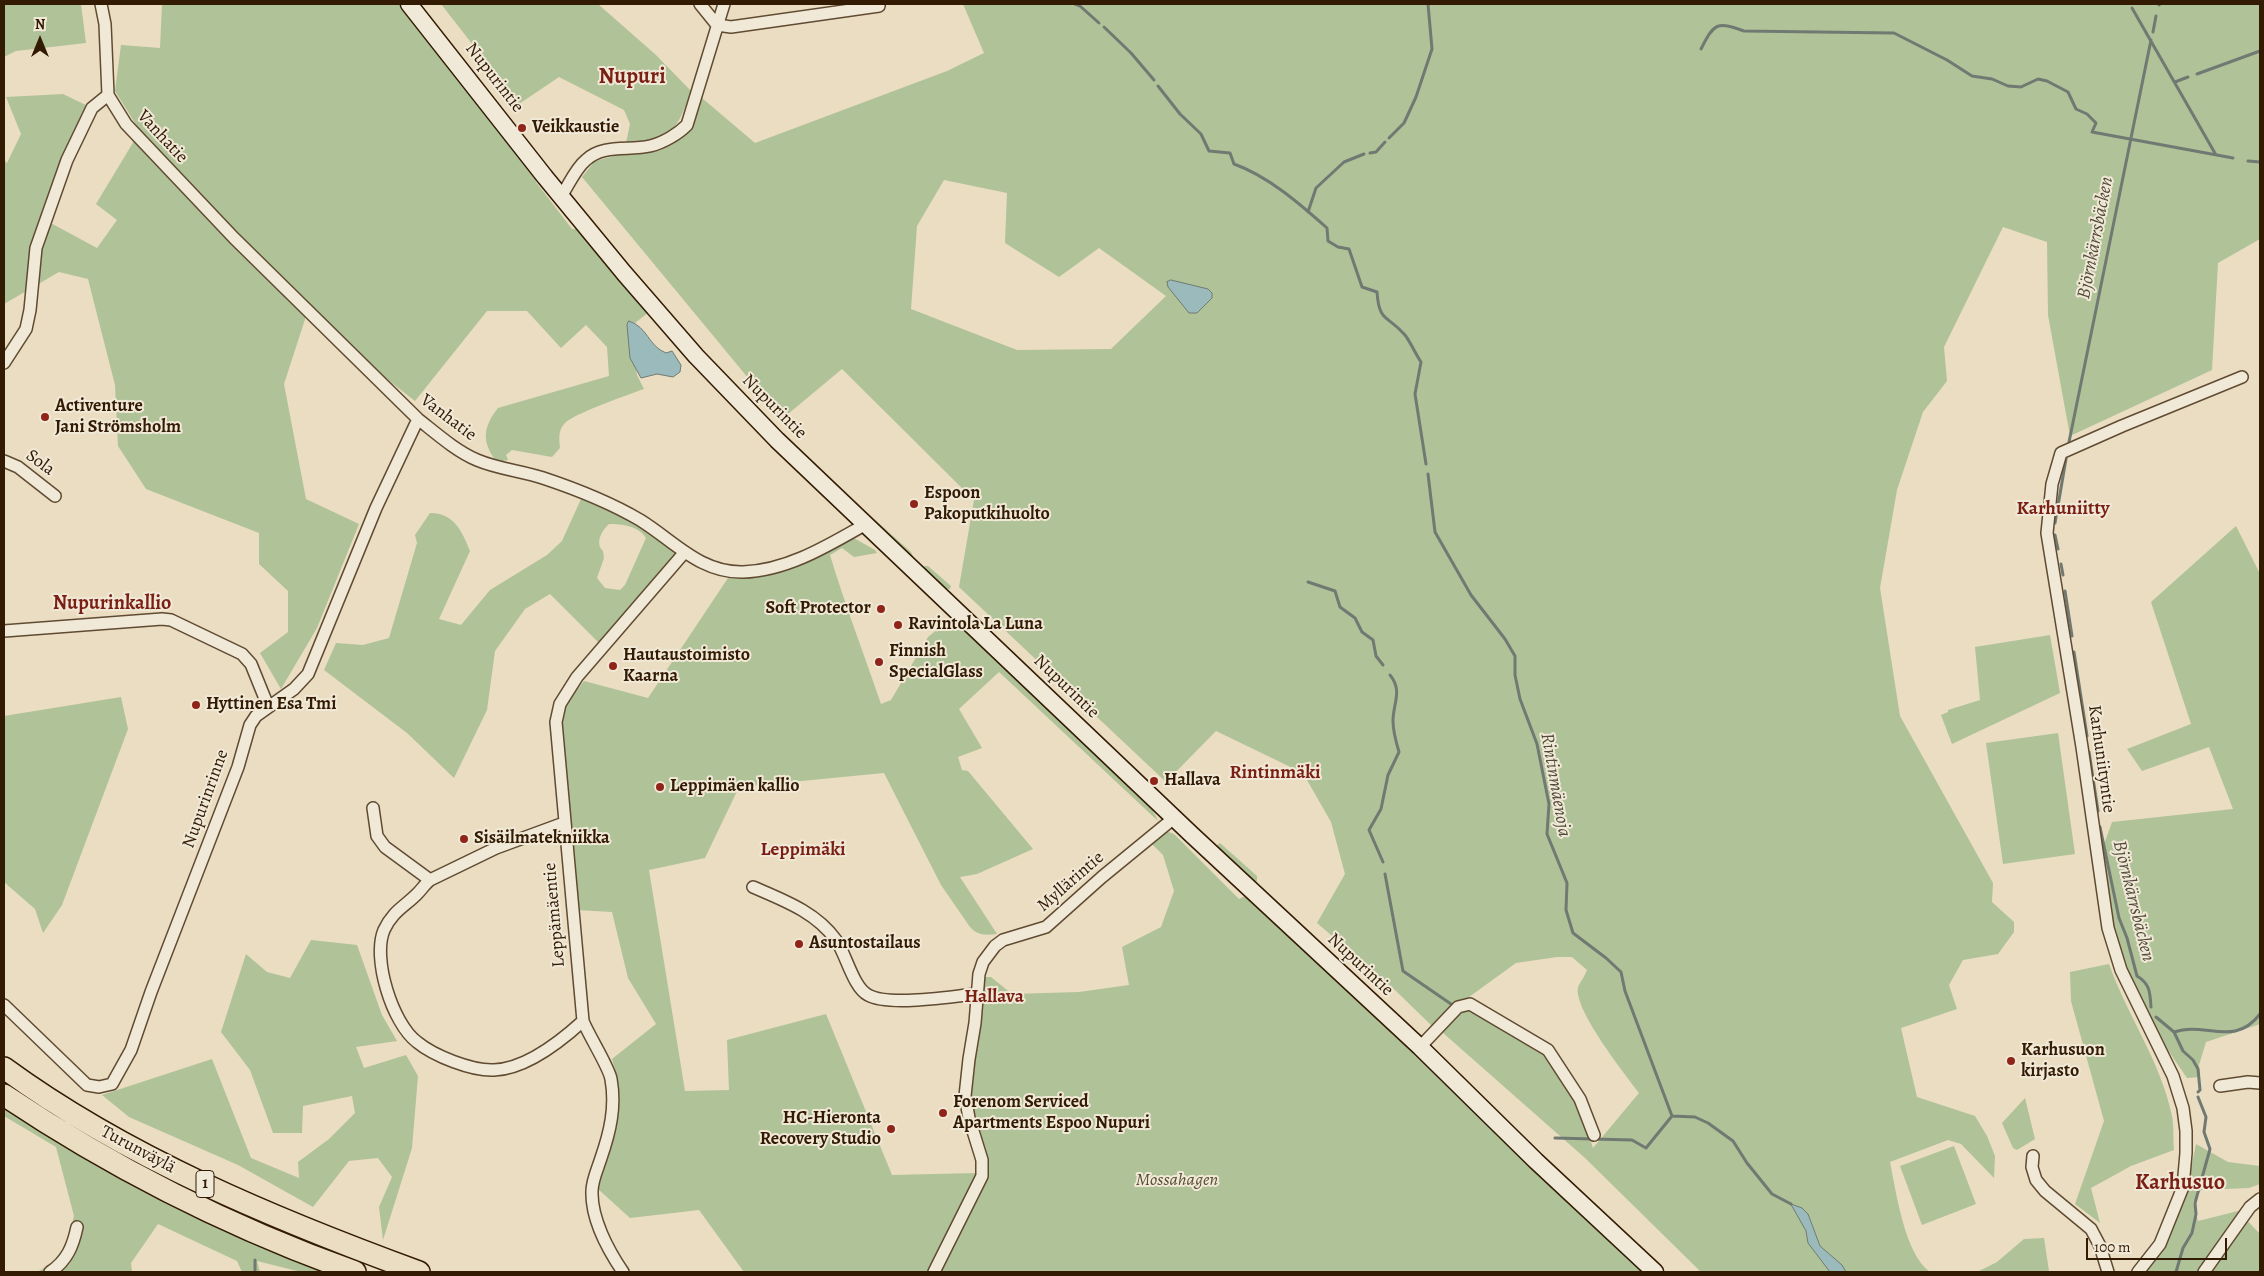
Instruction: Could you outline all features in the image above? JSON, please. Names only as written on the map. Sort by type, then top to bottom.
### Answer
[{"type":"highway","name":"Turunväylä","points":[[4,1068],[103,1131],[179,1172],[344,1245],[419,1272]]},
{"type":"highway","name":"Turunväylä","points":[[4,1095],[95,1154],[171,1193],[252,1230],[355,1272]]},
{"type":"main road","name":"Nupurintie","points":[[409,4],[562,195],[696,356],[777,440],[1174,818],[1420,1047],[1536,1161],[1655,1272]]},
{"type":"street","points":[[4,362],[26,329],[30,310],[36,248],[67,160],[92,108],[108,95],[101,4]]},
{"type":"street","points":[[700,4],[717,25],[732,27],[879,6]]},
{"type":"street","points":[[562,195],[586,159],[600,152],[650,146],[680,132],[687,125],[724,4]]},
{"type":"street","name":"Vanhatie","points":[[108,95],[126,124],[234,238],[418,420],[475,459],[543,478],[623,510],[663,536],[684,553],[713,568],[727,571],[743,572],[767,569],[791,562],[826,547],[866,524]]},
{"type":"street","name":"Karhuniityntie","points":[[2138,1272],[2160,1244],[2183,1187],[2186,1131],[2183,1108],[2173,1076],[2122,970],[2108,928],[2047,532],[2052,484],[2062,453],[2122,426],[2242,377]]},
{"type":"street","name":"Nupurinrinne","points":[[4,1005],[87,1085],[99,1087],[112,1084],[131,1050],[151,992],[238,767],[250,725],[256,716],[294,689],[308,674],[376,508],[418,420]]},
{"type":"street","name":"Sola","points":[[4,461],[18,467],[55,496]]},
{"type":"street","name":"Leppämäentie","points":[[623,1272],[616,1262],[594,1209],[592,1190],[611,1128],[613,1106],[611,1078],[583,1021],[556,741],[556,722],[560,704],[577,677],[684,553]]},
{"type":"street","points":[[4,631],[162,619],[171,620],[242,654],[252,664],[268,706]]},
{"type":"street","points":[[373,808],[377,836],[385,847],[430,880]]},
{"type":"street","name":"Myllärintie","points":[[934,1272],[982,1176],[982,1160],[969,1118],[965,1096],[981,969],[988,954],[1003,940],[1046,927],[1102,877],[1174,818]]},
{"type":"street","points":[[564,823],[496,848],[430,880],[418,893],[398,908],[390,918],[381,940],[380,960],[391,1000],[403,1026],[416,1042],[466,1066],[495,1070],[510,1067],[551,1048],[583,1021]]},
{"type":"street","points":[[753,887],[788,902],[811,916],[826,929],[844,954],[858,984],[869,996],[899,1000],[978,994]]},
{"type":"street","points":[[1420,1047],[1458,1007],[1470,1004],[1548,1050],[1580,1099],[1594,1135]]},
{"type":"street","points":[[2220,1086],[2248,1082],[2260,1083]]},
{"type":"street","points":[[2033,1156],[2032,1167],[2036,1180],[2045,1191],[2091,1229],[2100,1246],[2108,1272]]},
{"type":"street","points":[[2204,1272],[2250,1207],[2260,1199]]},
{"type":"street","points":[[50,1272],[58,1267],[72,1248],[77,1227]]},
{"type":"green space","points":[[4,4],[81,4],[86,43],[16,51],[4,57]]},
{"type":"green space","points":[[162,4],[403,4],[538,178],[536,182],[572,229],[578,229],[649,312],[635,323],[629,321],[637,375],[644,389],[602,404],[570,419],[561,429],[559,438],[560,448],[552,457],[512,450],[506,455],[508,460],[497,462],[488,448],[486,435],[489,422],[498,408],[609,376],[607,347],[586,325],[561,348],[527,311],[487,311],[415,401],[360,358],[309,307],[284,384],[306,499],[359,524],[317,628],[281,689],[260,653],[288,632],[288,591],[259,564],[259,533],[146,489],[118,446],[115,385],[88,279],[59,272],[4,304],[4,160],[7,163],[21,134],[6,97],[63,94],[92,108],[45,220],[97,248],[117,220],[96,204],[140,131],[115,91],[121,45],[160,48]]},
{"type":"green space","points":[[441,4],[598,4],[656,55],[691,91],[681,116],[676,125],[663,136],[626,143],[630,124],[624,110],[559,77],[519,104]]},
{"type":"green space","points":[[963,4],[2260,4],[2260,239],[2218,263],[2212,370],[2070,436],[2048,315],[2047,242],[2003,227],[1944,347],[1947,381],[1923,412],[1897,490],[1880,588],[1900,716],[1993,883],[1992,902],[2014,922],[2014,932],[1998,954],[1963,960],[1949,985],[1957,1009],[1901,1028],[1917,1097],[1975,1116],[1987,1136],[1995,1156],[1994,1178],[1961,1144],[1948,1140],[1890,1162],[1908,1238],[1921,1264],[1930,1272],[1701,1272],[1585,1158],[1442,1032],[1454,1015],[1466,1009],[1546,1053],[1578,1103],[1593,1148],[1639,1093],[1601,1041],[1583,1010],[1578,987],[1587,970],[1572,957],[1557,957],[1516,963],[1469,997],[1456,1003],[1432,1026],[1395,990],[1317,923],[1345,874],[1331,822],[1303,773],[1216,731],[1166,782],[959,587],[974,500],[842,369],[782,419],[582,177],[595,161],[618,155],[661,150],[682,137],[693,126],[702,98],[755,143],[947,71],[984,53]],"holes":[[[944,180],[1007,193],[1005,243],[1059,277],[1099,248],[1166,296],[1111,349],[1017,350],[911,309],[917,226]]]},
{"type":"green space","points":[[581,499],[632,520],[656,535],[676,553],[675,558],[600,644],[550,594],[525,609],[495,651],[487,710],[454,778],[407,733],[324,670],[336,643],[363,645],[389,638],[417,543],[415,535],[430,513],[445,516],[456,524],[470,551],[439,619],[461,625],[490,590],[547,555],[562,541]],"holes":[[[609,524],[635,528],[646,538],[625,585],[620,590],[605,588],[597,578],[604,558],[599,541]]]},
{"type":"green space","points":[[864,510],[911,552],[914,559],[862,511]]},
{"type":"green space","points":[[2236,526],[2260,574],[2260,1024],[2206,1042],[2199,1065],[2200,1077],[2187,1078],[2161,1040],[2115,942],[2101,853],[2112,822],[2233,809],[2209,747],[2142,771],[2127,749],[2191,724],[2151,602]]},
{"type":"green space","points":[[852,537],[877,553],[854,557],[842,548],[830,555],[881,704],[891,700],[928,637],[948,621],[953,626],[957,624],[1067,724],[1149,807],[1158,821],[999,672],[959,709],[982,748],[958,757],[962,770],[968,771],[1033,849],[977,874],[960,877],[997,934],[982,934],[970,927],[941,885],[884,773],[739,787],[705,858],[649,870],[685,1091],[729,1090],[727,1040],[826,1014],[892,1175],[977,1173],[973,1189],[929,1272],[744,1272],[699,1210],[630,1218],[598,1189],[613,1140],[618,1109],[616,1076],[612,1059],[656,1024],[628,978],[612,912],[577,910],[562,720],[568,701],[584,681],[648,698],[728,578],[761,573],[792,564]]},
{"type":"green space","points":[[924,566],[928,566],[951,586],[950,589],[946,589],[924,571]]},
{"type":"green space","points":[[2050,635],[2060,693],[1952,744],[1941,715],[1948,712],[1948,710],[1980,700],[1975,647]]},
{"type":"green space","points":[[121,697],[128,729],[62,905],[43,933],[35,909],[4,882],[4,716]]},
{"type":"green space","points":[[2058,733],[2075,854],[2003,864],[1986,743]]},
{"type":"green space","name":"Mossahagen","points":[[1166,831],[1174,834],[1239,899],[1247,895],[1645,1272],[939,1272],[983,1189],[985,1174],[969,1095],[982,977],[991,977],[1012,994],[1079,992],[1129,985],[1122,947],[1161,927],[1174,891],[1163,855],[1150,842]]},
{"type":"green space","points":[[1220,843],[1257,876],[1257,881],[1254,882],[1221,852],[1217,845]]},
{"type":"green space","points":[[311,940],[357,945],[382,1015],[397,1041],[356,1047],[364,1068],[406,1055],[418,1076],[412,1148],[383,1240],[379,1207],[392,1177],[378,1158],[349,1161],[313,1207],[238,1165],[129,1117],[102,1095],[212,1059],[251,1158],[299,1178],[298,1162],[329,1139],[355,1113],[352,1096],[303,1106],[302,1133],[273,1133],[250,1070],[221,1032],[246,954],[267,972],[290,978]]},
{"type":"green space","points":[[2109,964],[2116,983],[2152,1058],[2167,1096],[2173,1120],[2174,1150],[2131,1166],[2091,1188],[2100,1223],[2075,1204],[2104,1121],[2071,1001],[2070,972]]},
{"type":"green space","points":[[2025,1098],[2035,1139],[2017,1150],[2013,1148],[2002,1123]]},
{"type":"green space","points":[[4,1103],[331,1272],[301,1272],[257,1261],[260,1272],[242,1272],[237,1261],[158,1224],[131,1263],[132,1272],[37,1272],[51,1264],[68,1242],[74,1216],[56,1147],[4,1116]]},
{"type":"green space","points":[[2196,1144],[2228,1162],[2260,1166],[2260,1184],[2249,1188],[2201,1190],[2193,1202],[2198,1221],[2238,1211],[2260,1234],[2260,1272],[2145,1272],[2188,1185]]},
{"type":"green space","points":[[1954,1146],[1976,1204],[1922,1225],[1900,1166]]},
{"type":"green space","points":[[2044,1238],[2049,1271],[1977,1272],[1997,1262],[2024,1239]]},
{"type":"water","points":[[1171,280],[1208,289],[1212,293],[1212,298],[1197,313],[1189,313],[1168,287],[1167,282]]},
{"type":"water","points":[[629,321],[640,328],[660,350],[666,353],[672,351],[681,365],[680,372],[673,377],[657,374],[641,378],[630,358],[627,325]]},
{"type":"water","points":[[1791,1204],[1802,1208],[1808,1214],[1820,1246],[1842,1265],[1846,1272],[1830,1272],[1808,1243],[1806,1231]]},
{"type":"waterway","points":[[1075,4],[1080,6],[1099,23]]},
{"type":"waterway","points":[[1389,138],[1404,123],[1416,97],[1432,49],[1428,4]]},
{"type":"waterway","points":[[2132,8],[2216,155]]},
{"type":"waterway","name":"Björnkärrsbäcken","points":[[2153,32],[2156,16]]},
{"type":"waterway","points":[[1701,49],[1713,29],[1722,25],[1744,31],[1894,33],[1947,60],[1972,76],[1992,79],[2008,86],[2021,87],[2038,79],[2047,81],[2068,92],[2076,109],[2087,114],[2096,123],[2092,132],[2233,158]]},
{"type":"waterway","points":[[1104,27],[1131,53],[1154,80]]},
{"type":"waterway","name":"Björnkärrsbäcken","points":[[2069,442],[2151,40]]},
{"type":"waterway","points":[[2197,74],[2260,51]]},
{"type":"waterway","points":[[2175,82],[2188,77]]},
{"type":"waterway","name":"Rintinmäenoja","points":[[1158,86],[1180,114],[1201,134],[1209,151],[1230,153],[1234,164],[1271,183],[1295,200],[1327,228],[1328,241],[1338,247],[1349,249],[1362,287],[1377,292],[1382,314],[1405,335],[1421,362],[1415,394],[1426,464]]},
{"type":"waterway","points":[[1370,153],[1376,152],[1385,142]]},
{"type":"waterway","points":[[1308,212],[1316,188],[1344,162],[1364,154]]},
{"type":"waterway","points":[[2248,161],[2260,162]]},
{"type":"waterway","name":"Björnkärrsbäcken","points":[[2055,523],[2066,459]]},
{"type":"waterway","name":"Rintinmäenoja","points":[[1428,474],[1435,532],[1471,595],[1505,639],[1515,656],[1515,675],[1520,699],[1537,744],[1549,804],[1547,834],[1567,883],[1566,910],[1573,933],[1621,972],[1625,991],[1672,1116]]},
{"type":"waterway","name":"Björnkärrsbäcken","points":[[2055,535],[2058,549]]},
{"type":"waterway","name":"Björnkärrsbäcken","points":[[2061,564],[2063,575]]},
{"type":"waterway","points":[[1308,582],[1335,591],[1340,607],[1355,618],[1362,632],[1373,640],[1376,656],[1383,665]]},
{"type":"waterway","name":"Björnkärrsbäcken","points":[[2065,591],[2072,636]]},
{"type":"waterway","name":"Björnkärrsbäcken","points":[[2074,652],[2087,736]]},
{"type":"waterway","points":[[1383,862],[1369,830],[1381,809],[1388,775],[1399,752],[1393,725],[1397,692],[1390,675]]},
{"type":"waterway","name":"Björnkärrsbäcken","points":[[2089,752],[2098,811]]},
{"type":"waterway","name":"Björnkärrsbäcken","points":[[2100,827],[2119,918],[2127,938],[2137,976],[2147,985],[2151,1007]]},
{"type":"waterway","points":[[1385,874],[1403,971],[1451,1004]]},
{"type":"waterway","points":[[2174,1032],[2186,1029],[2219,1032],[2240,1030],[2250,1024],[2260,1014]]},
{"type":"waterway","name":"Björnkärrsbäcken","points":[[2156,1017],[2174,1032],[2183,1051],[2193,1060],[2198,1069],[2200,1090],[2198,1092]]},
{"type":"waterway","name":"Björnkärrsbäcken","points":[[2176,1272],[2183,1248],[2192,1233],[2196,1214],[2195,1203],[2210,1149],[2204,1132],[2206,1117],[2198,1097]]},
{"type":"waterway","name":"Rintinmäenoja","points":[[1672,1116],[1695,1117],[1708,1123],[1733,1141],[1747,1163],[1772,1194],[1791,1204]]},
{"type":"waterway","points":[[1555,1138],[1632,1140],[1646,1148],[1672,1116]]},
{"type":"waterway","points":[[255,1260],[255,1272]]},
{"type":"place","name":"Veikkaustie","points":[[522,128]]},
{"type":"place","name":"Activenture Jani Strömsholm","points":[[45,417]]},
{"type":"place","name":"Espoon Pakoputkihuolto","points":[[914,504]]},
{"type":"place","name":"Soft Protector","points":[[881,609]]},
{"type":"place","name":"Ravintola La Luna","points":[[898,625]]},
{"type":"place","name":"Finnish SpecialGlass","points":[[879,662]]},
{"type":"place","name":"Hautaustoimisto Kaarna","points":[[613,666]]},
{"type":"place","name":"Hyttinen Esa Tmi","points":[[196,705]]},
{"type":"place","name":"Hallava","points":[[1154,781]]},
{"type":"place","name":"Leppimäen kallio","points":[[660,787]]},
{"type":"place","name":"Sisäilmatekniikka","points":[[464,839]]},
{"type":"place","name":"Asuntostailaus","points":[[799,944]]},
{"type":"place","name":"Karhusuon kirjasto","points":[[2011,1061]]},
{"type":"place","name":"Forenom Serviced Apartments Espoo Nupuri","points":[[943,1113]]},
{"type":"place","name":"HC-Hieronta Recovery Studio","points":[[891,1129]]},
{"type":"district","name":"Nupuri","points":[[632,78]]},
{"type":"district","name":"Karhuniitty","points":[[2063,509]]},
{"type":"district","name":"Nupurinkallio","points":[[112,604]]},
{"type":"district","name":"Rintinmäki","points":[[1275,773]]},
{"type":"district","name":"Leppimäki","points":[[803,850]]},
{"type":"district","name":"Hallava","points":[[994,997]]},
{"type":"district","name":"Karhusuo","points":[[2180,1184]]}]
